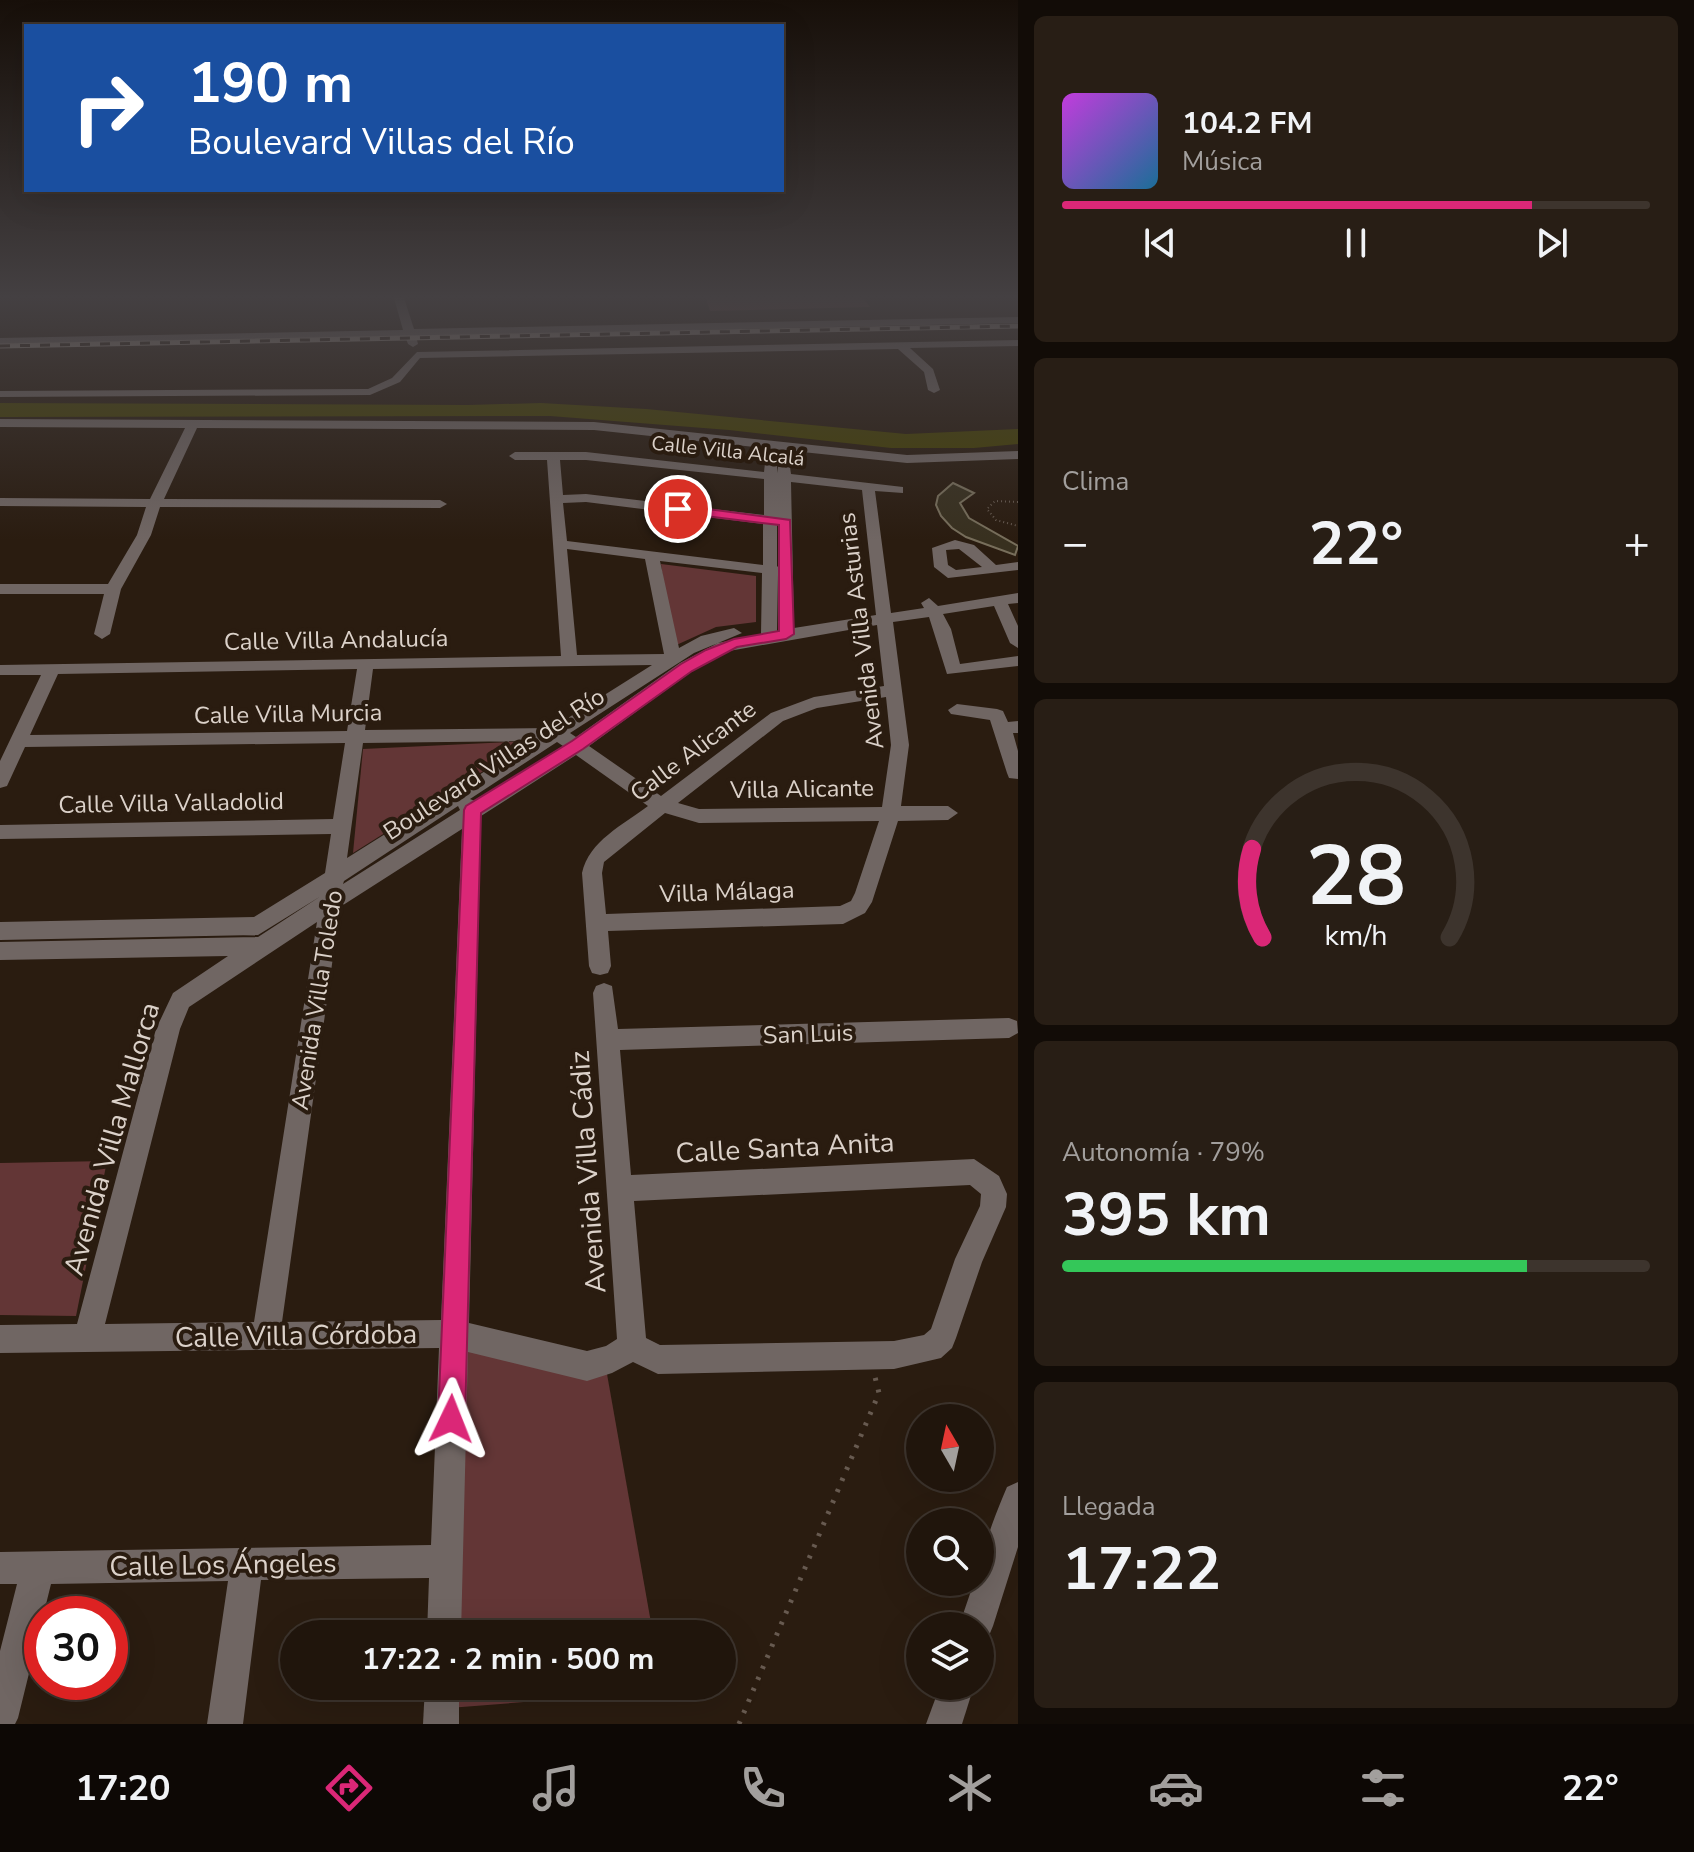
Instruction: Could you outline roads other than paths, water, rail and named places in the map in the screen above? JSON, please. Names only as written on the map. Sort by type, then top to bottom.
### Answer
[{"type":"street","points":[[0,394],[360,393],[397,378]]},
{"type":"street","points":[[931,378],[934,390]]},
{"type":"street","points":[[0,423],[594,426],[928,460],[1018,455]]},
{"type":"street","points":[[102,634],[113,589],[144,535],[155,503],[193,423]]},
{"type":"street","points":[[777,630],[769,570],[777,521],[778,447]]},
{"type":"street","name":"Calle Villa Alcalá","points":[[515,456],[586,456],[898,490]]},
{"type":"street","points":[[553,456],[569,660]]},
{"type":"street","name":"Avenida Villa Asturias","points":[[858,907],[865,896],[891,814],[900,770],[900,745],[868,487]]},
{"type":"street","points":[[555,499],[586,498],[777,521]]},
{"type":"street","points":[[0,502],[440,504]]},
{"type":"street","points":[[777,521],[786,572],[777,630]]},
{"type":"street","points":[[560,544],[786,572]]},
{"type":"street","points":[[652,556],[680,663]]},
{"type":"street","points":[[992,570],[1018,566]]},
{"type":"street","name":"Boulevard Villas del Río","points":[[465,804],[578,745],[707,640],[931,606],[1018,586]]},
{"type":"street","points":[[0,589],[113,589]]},
{"type":"street","name":"Boulevard Villas del Río","points":[[931,606],[1007,607],[1018,598]]},
{"type":"street","points":[[931,606],[953,670],[1018,661]]},
{"type":"street","points":[[1007,607],[1018,643]]},
{"type":"street","name":"Calle Villa Andalucía","points":[[0,670],[569,660],[680,663]]},
{"type":"street","name":"Avenida Villa Toledo","points":[[266,1337],[366,663]]},
{"type":"street","name":"Boulevard Villas del Río","points":[[259,946],[334,888],[465,804],[558,734],[680,663]]},
{"type":"street","points":[[0,781],[52,669]]},
{"type":"street","name":"Calle Alicante","points":[[596,923],[592,873],[595,859],[658,806],[777,717],[795,708],[893,690]]},
{"type":"street","points":[[957,710],[1003,719],[1016,773]]},
{"type":"street","points":[[558,734],[578,745],[658,806]]},
{"type":"street","name":"Calle Villa Murcia","points":[[18,741],[558,734]]},
{"type":"street","points":[[444,1620],[465,804]]},
{"type":"street","name":"Villa Alicante","points":[[658,806],[699,816],[948,813]]},
{"type":"street","name":"Calle Villa Valladolid","points":[[0,832],[342,826]]},
{"type":"street","name":"Boulevard Villas del Río","points":[[0,931],[258,926],[334,888]]},
{"type":"street","name":"Villa Málaga","points":[[596,923],[843,915],[858,907]]},
{"type":"street","points":[[596,923],[600,966]]},
{"type":"street","points":[[0,951],[259,946]]},
{"type":"street","name":"Avenida Villa Mallorca","points":[[87,1340],[174,1011],[191,991],[259,946]]},
{"type":"street","name":"Avenida Villa Cádiz","points":[[604,993],[632,1346]]},
{"type":"street","name":"San Luis","points":[[607,1040],[1009,1028]]},
{"type":"street","name":"Calle Santa Anita","points":[[619,1189],[974,1172],[985,1178],[994,1194],[993,1207],[969,1259],[942,1338],[931,1348],[915,1353],[871,1356],[658,1360],[632,1346]]},
{"type":"street","name":"Calle Villa Córdoba","points":[[0,1339],[454,1334],[587,1366],[612,1359],[632,1346]]},
{"type":"street","points":[[981,1612],[1018,1498]]},
{"type":"street","name":"Calle Los Ángeles","points":[[0,1568],[446,1561]]},
{"type":"street","points":[[225,1724],[247,1564]]},
{"type":"street","points":[[0,1718],[38,1568]]},
{"type":"street","points":[[441,1724],[442,1700]]},
{"type":"street","points":[[944,1724],[952,1700]]}]
